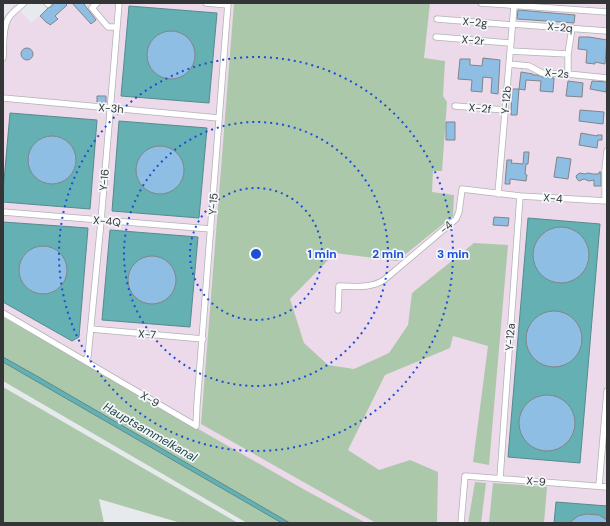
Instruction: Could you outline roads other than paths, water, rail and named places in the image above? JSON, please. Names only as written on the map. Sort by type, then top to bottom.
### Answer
[{"type":"street","points":[[3,58],[7,22],[10,16],[24,3]]},
{"type":"street","points":[[97,3],[92,8],[108,26],[117,27]]},
{"type":"street","name":"Y-16","points":[[86,359],[91,329],[119,3]]},
{"type":"street","points":[[206,3],[228,4]]},
{"type":"street","points":[[482,3],[607,12]]},
{"type":"street","points":[[586,3],[586,11]]},
{"type":"street","name":"Y-15","points":[[197,404],[228,4]]},
{"type":"street","name":"Y-12b","points":[[498,194],[514,6]]},
{"type":"street","name":"X-2g","points":[[437,19],[512,24]]},
{"type":"street","name":"X-2q","points":[[512,24],[607,32]]},
{"type":"street","points":[[568,74],[568,54],[572,28]]},
{"type":"street","name":"X-2r","points":[[436,37],[510,43]]},
{"type":"street","points":[[510,51],[568,54]]},
{"type":"street","name":"X-2s","points":[[508,64],[529,66],[542,73],[607,78]]},
{"type":"street","name":"X-3h","points":[[3,98],[219,118]]},
{"type":"street","name":"X-2f","points":[[455,106],[505,110]]},
{"type":"street","points":[[606,201],[605,170],[607,151]]},
{"type":"street","name":"-4","points":[[338,310],[339,286],[369,286],[384,280],[456,218],[459,212],[462,189],[498,194]]},
{"type":"street","name":"X-4","points":[[498,194],[606,201]]},
{"type":"street","name":"Y-12a","points":[[500,478],[520,196]]},
{"type":"street","name":"X-4Q","points":[[3,212],[211,229]]},
{"type":"street","name":"X-9","points":[[3,313],[86,359],[196,426],[197,404]]},
{"type":"street","name":"X-7","points":[[91,329],[203,339]]},
{"type":"street","points":[[599,486],[607,391]]},
{"type":"street","name":"X-9","points":[[461,523],[465,476],[607,487]]},
{"type":"water","points":[[129,6],[217,13],[209,103],[121,96]]},
{"type":"water","points":[[10,113],[97,120],[90,209],[3,202]]},
{"type":"water","points":[[119,121],[207,128],[199,218],[112,211]]},
{"type":"water","points":[[528,218],[600,224],[580,463],[508,457]]},
{"type":"water","points":[[3,222],[88,228],[79,337],[72,341],[3,302]]},
{"type":"water","points":[[110,230],[198,237],[190,327],[102,320]]},
{"type":"water","points":[[3,357],[290,523],[282,523],[3,362]]},
{"type":"water","points":[[556,502],[607,506],[607,523],[554,523]]},
{"type":"water label","name":"Hauptsammelkanal","points":[[150,432]]}]
